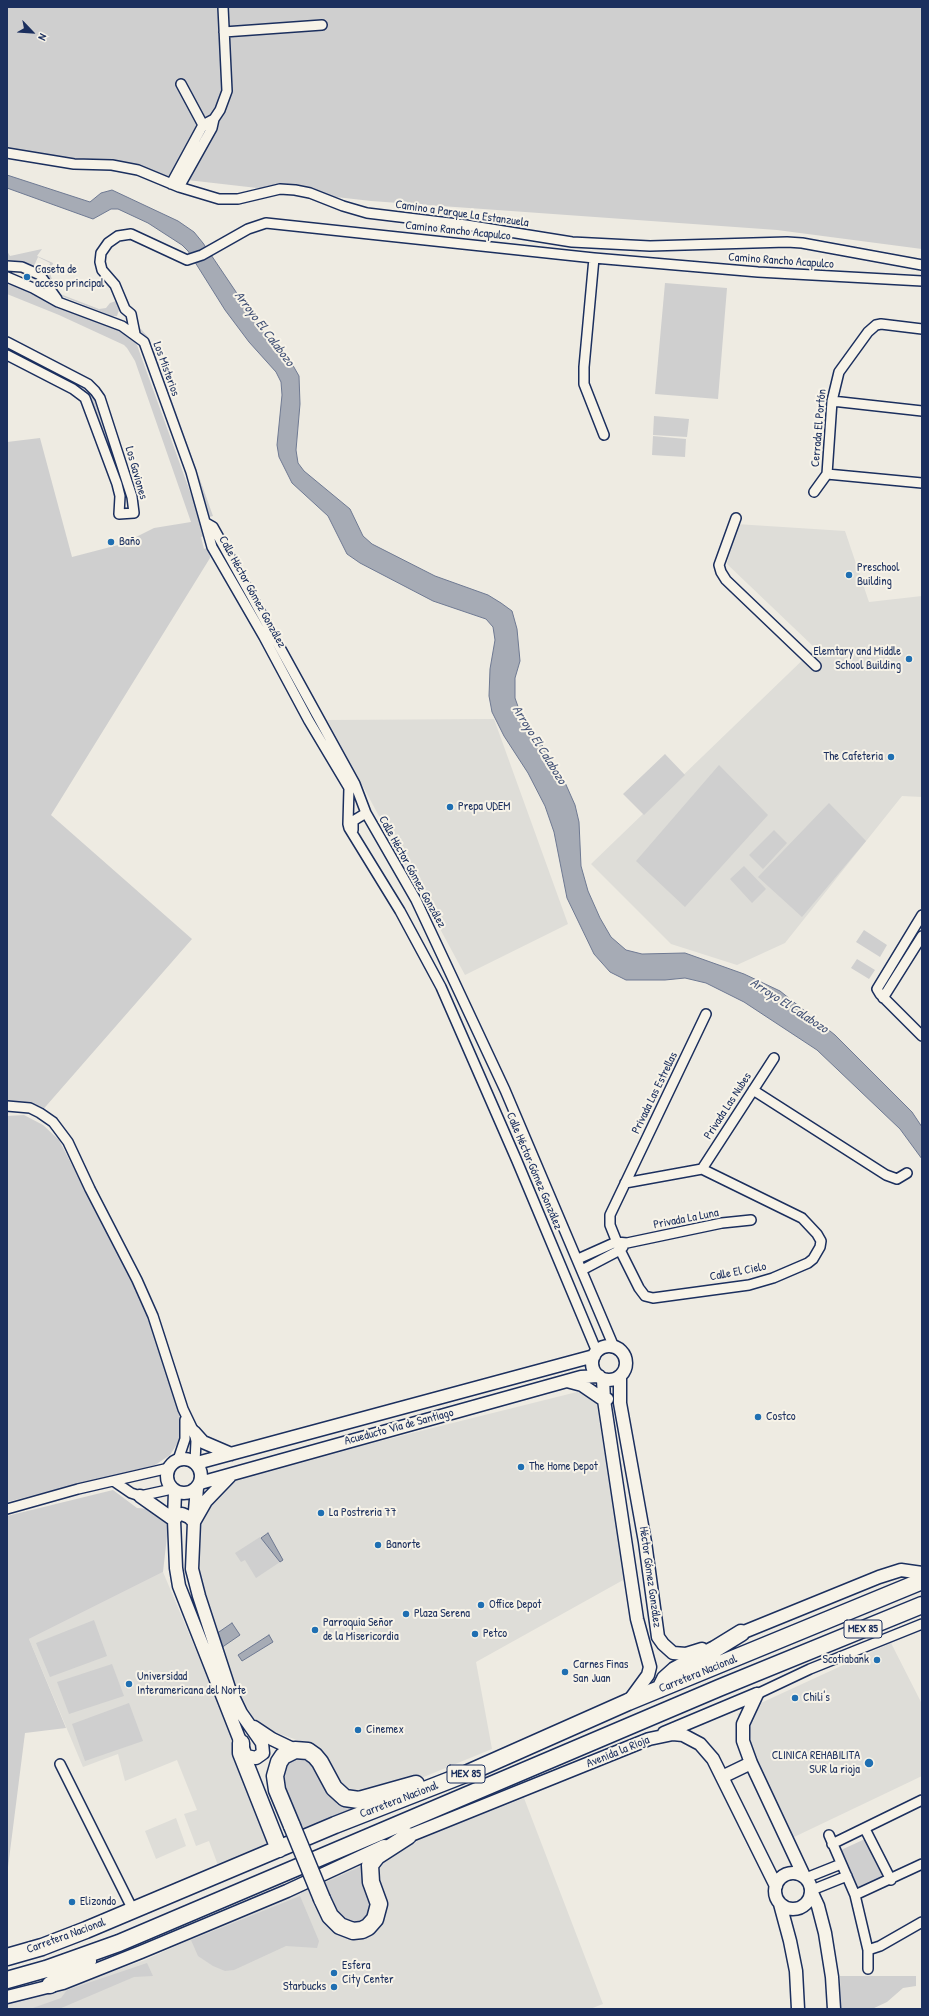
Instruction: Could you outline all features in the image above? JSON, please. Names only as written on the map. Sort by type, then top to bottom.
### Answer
[{"type":"highway","name":"Carretera Nacional","points":[[7,1957],[42,1947],[335,1825],[468,1773],[628,1702],[922,1581]]},
{"type":"highway","name":"Carretera Nacional","points":[[8,1992],[46,1969],[112,1945],[719,1688],[922,1605]]},
{"type":"highway","points":[[660,1689],[665,1678],[675,1670],[715,1649],[741,1632]]},
{"type":"highway","points":[[241,1743],[241,1753],[279,1849]]},
{"type":"highway","points":[[408,1836],[377,1856],[370,1865],[371,1882],[379,1904],[375,1919],[362,1930],[353,1931],[340,1926],[330,1916],[322,1899],[277,1790],[275,1776],[279,1762],[284,1756],[295,1750],[308,1751],[320,1762],[338,1794],[359,1800],[437,1778],[468,1773]]},
{"type":"highway","points":[[50,1985],[112,1945]]},
{"type":"street","points":[[175,186],[213,124],[227,91],[223,7]]},
{"type":"street","points":[[224,32],[322,25]]},
{"type":"street","points":[[181,84],[203,125]]},
{"type":"street","points":[[203,125],[213,124]]},
{"type":"street","points":[[175,186],[203,125]]},
{"type":"street","name":"Camino a Parque La Estanzuela","points":[[7,153],[74,164],[112,165],[125,167],[138,170],[175,186],[219,199],[229,200],[280,189],[295,190],[310,193],[342,206],[367,213],[466,225],[572,242],[650,246],[787,242],[802,243],[922,265]]},
{"type":"street","name":"Camino Rancho Acapulco","points":[[135,334],[131,314],[125,309],[115,285],[102,270],[100,262],[101,253],[108,243],[118,236],[131,234],[187,260],[202,255],[248,229],[266,222],[594,258],[758,272],[922,281]]},
{"type":"street","points":[[594,258],[584,367],[584,384],[604,435]]},
{"type":"street","points":[[9,267],[22,267],[40,275],[58,302],[7,278],[9,267]]},
{"type":"street","points":[[33,288],[40,275]]},
{"type":"street","name":"Los Misterios","points":[[7,278],[33,288],[58,302],[122,326],[144,342],[191,472],[206,523]]},
{"type":"street","points":[[122,326],[123,312],[125,309]]},
{"type":"street","name":"Cerrada El Portón","points":[[922,329],[881,324],[873,327],[839,372],[832,402],[827,474],[922,483]]},
{"type":"street","name":"Los Gaviones","points":[[7,342],[88,384],[100,398],[130,489],[134,513],[119,514],[120,496],[117,484],[85,398],[73,389],[7,355]]},
{"type":"street","points":[[832,402],[922,411]]},
{"type":"street","points":[[814,492],[827,474]]},
{"type":"street","points":[[736,518],[719,565],[721,572],[726,580],[816,666]]},
{"type":"street","name":"Calle Héctor Gómez González","points":[[595,1354],[517,1161],[440,987],[400,911],[348,824],[352,786],[308,721],[264,637],[235,590],[212,547],[206,532],[206,523],[213,527],[245,584],[352,786],[366,813],[416,900],[452,973],[505,1090],[578,1259],[614,1347]]},
{"type":"street","points":[[235,590],[245,584]]},
{"type":"street","points":[[355,835],[353,821],[366,813]]},
{"type":"street","points":[[921,918],[878,985],[877,991],[922,1036]]},
{"type":"street","points":[[883,998],[922,936]]},
{"type":"street","name":"Privada Las Estrellas","points":[[625,1183],[706,1014]]},
{"type":"street","name":"Privada Las Nubes","points":[[702,1168],[774,1058]]},
{"type":"street","points":[[753,1090],[886,1175],[897,1179],[907,1174]]},
{"type":"street","points":[[7,1106],[30,1108],[40,1113],[53,1122],[68,1142],[90,1188],[115,1234],[150,1308],[183,1409],[194,1432],[196,1441],[196,1462],[201,1471],[194,1522],[192,1569],[218,1656],[240,1713],[262,1744],[263,1753],[256,1758],[246,1756],[179,1586],[176,1568],[174,1490]]},
{"type":"street","points":[[517,1161],[531,1153]]},
{"type":"street","points":[[625,1183],[702,1168]]},
{"type":"street","name":"Calle El Cielo","points":[[625,1183],[609,1220],[618,1246],[639,1288],[645,1296],[653,1298],[749,1285],[773,1278],[813,1259],[820,1247],[821,1240],[814,1230],[802,1218],[702,1168]]},
{"type":"street","name":"Privada La Luna","points":[[618,1246],[722,1223],[751,1220]]},
{"type":"street","points":[[578,1259],[600,1250],[618,1246]]},
{"type":"street","points":[[582,1270],[605,1258],[618,1246]]},
{"type":"street","points":[[600,1250],[605,1258]]},
{"type":"street","points":[[608,1346],[614,1347],[622,1351],[626,1361],[626,1367],[620,1376],[609,1380],[601,1377],[593,1367],[595,1354],[608,1346]]},
{"type":"street","name":"Acueducto Vía de Santiago","points":[[196,1462],[231,1454],[595,1354]]},
{"type":"street","name":"Héctor Gómez González","points":[[620,1376],[620,1403],[645,1542],[658,1637],[667,1649],[674,1653],[695,1653],[741,1632],[879,1577],[901,1570],[922,1572]]},
{"type":"street","name":"Acueducto Vía de Santiago","points":[[199,1485],[236,1472],[566,1381],[581,1377],[601,1377]]},
{"type":"street","name":"Héctor Gómez González","points":[[601,1377],[637,1619],[650,1667],[648,1675],[628,1702]]},
{"type":"street","points":[[566,1381],[582,1385],[604,1400],[613,1398],[620,1403]]},
{"type":"street","points":[[183,1409],[186,1428],[185,1439],[167,1479],[174,1490],[180,1493],[189,1493],[199,1485]]},
{"type":"street","points":[[194,1432],[202,1442],[231,1454]]},
{"type":"street","points":[[7,1510],[78,1489],[115,1482],[188,1459],[196,1462]]},
{"type":"street","points":[[194,1522],[210,1496],[224,1480],[236,1472]]},
{"type":"street","points":[[115,1482],[131,1493],[140,1496],[174,1520]]},
{"type":"street","points":[[140,1496],[174,1490]]},
{"type":"street","points":[[174,1520],[178,1515],[182,1514],[189,1517],[194,1522]]},
{"type":"street","points":[[650,1739],[757,1694],[810,1669],[922,1624]]},
{"type":"street","points":[[757,1694],[743,1724],[743,1741],[751,1763],[818,1906],[825,1933],[832,1977],[834,2009]]},
{"type":"street","points":[[240,1713],[262,1733],[295,1750]]},
{"type":"street","name":"Avenida la Rioja","points":[[8,1992],[63,1983],[287,1891],[408,1836],[650,1739],[673,1734],[683,1735],[694,1740],[713,1759],[776,1886]]},
{"type":"street","points":[[722,1777],[751,1763]]},
{"type":"street","points":[[60,1764],[133,1910]]},
{"type":"street","points":[[868,1969],[868,1950],[855,1895],[830,1840],[865,1829],[922,1800]]},
{"type":"street","points":[[865,1829],[891,1880]]},
{"type":"street","points":[[798,2009],[796,1971],[792,1949],[777,1898],[776,1886],[778,1881],[787,1873],[793,1872],[805,1877],[841,1864]]},
{"type":"street","points":[[855,1895],[891,1880],[922,1864]]},
{"type":"street","points":[[780,1904],[785,1907],[796,1909],[806,1903],[812,1891],[847,1876]]},
{"type":"street","points":[[868,1950],[880,1946],[922,1922]]},
{"type":"shaded area","points":[[7,7],[922,7],[922,249],[777,230],[371,201],[56,165],[7,155]]},
{"type":"shaded area","points":[[42,249],[37,256],[53,263],[50,273],[55,290],[60,294],[99,309],[106,308],[110,303],[116,301],[119,310],[117,316],[112,316],[54,293],[47,277],[50,263],[38,257],[34,266],[7,260],[7,251],[10,256]]},
{"type":"shaded area","points":[[665,283],[727,288],[718,399],[655,394]]},
{"type":"shaded area","points":[[7,284],[21,288],[106,323],[131,337],[137,345],[206,536],[201,537],[204,549],[209,547],[210,558],[51,815],[192,939],[40,1113],[7,1108],[7,442],[40,438],[72,557],[122,544],[154,528],[191,522],[135,361],[127,348],[124,345],[59,315],[7,294]]},
{"type":"shaded area","points":[[126,296],[140,328],[148,337],[152,345],[213,516],[209,517],[146,341],[135,327],[124,297]]},
{"type":"shaded area","points":[[7,346],[84,386],[96,397],[128,494],[124,495],[91,399],[88,395],[82,390],[7,351]]},
{"type":"shaded area","points":[[654,416],[689,419],[687,437],[653,435]]},
{"type":"shaded area","points":[[653,436],[686,439],[685,457],[652,455]]},
{"type":"shaded area","points":[[736,524],[845,531],[869,602],[922,596],[922,797],[902,796],[785,943],[737,965],[671,944],[591,864],[815,648],[727,564]]},
{"type":"shaded area","name":"Prepa UDEM","points":[[494,719],[568,924],[465,975],[327,720]]},
{"type":"shaded area","points":[[665,754],[685,775],[644,815],[623,794]]},
{"type":"shaded area","points":[[719,765],[768,815],[685,907],[636,861]]},
{"type":"shaded area","points":[[829,803],[866,841],[802,917],[758,877]]},
{"type":"shaded area","points":[[774,830],[787,843],[763,869],[749,855]]},
{"type":"shaded area","points":[[744,866],[766,889],[752,903],[730,879]]},
{"type":"shaded area","points":[[864,930],[887,945],[880,957],[856,942]]},
{"type":"shaded area","points":[[857,959],[875,970],[869,979],[851,968]]},
{"type":"shaded area","points":[[24,1115],[43,1125],[59,1140],[146,1308],[182,1424],[179,1441],[170,1455],[155,1465],[7,1502],[7,1116]]},
{"type":"shaded area","points":[[581,1391],[595,1399],[597,1406],[625,1579],[476,1662],[492,1749],[409,1783],[356,1795],[343,1784],[323,1752],[311,1745],[266,1729],[253,1718],[226,1667],[210,1618],[196,1562],[199,1528],[206,1509],[223,1488],[245,1476],[280,1466]]},
{"type":"shaded area","points":[[113,1490],[137,1508],[151,1509],[164,1517],[168,1527],[163,1572],[29,1639],[66,1728],[25,1733],[7,1875],[7,1516]]},
{"type":"shaded area","points":[[260,1537],[280,1562],[256,1578],[245,1560],[241,1562],[235,1553]]},
{"type":"shaded area","name":"Universidad Interamericana del Norte","points":[[163,1572],[277,1843],[219,1868],[209,1841],[196,1846],[184,1814],[197,1810],[177,1760],[125,1781],[118,1754],[83,1767],[29,1639]]},
{"type":"shaded area","points":[[94,1620],[107,1656],[50,1677],[36,1643]]},
{"type":"shaded area","points":[[891,1643],[922,1704],[922,1776],[792,1838],[737,1714]]},
{"type":"shaded area","points":[[112,1664],[124,1696],[69,1714],[57,1682]]},
{"type":"shaded area","points":[[129,1703],[143,1741],[85,1761],[72,1724]]},
{"type":"shaded area","points":[[296,1757],[304,1757],[312,1761],[337,1804],[341,1807],[355,1809],[300,1830],[278,1776],[281,1766]]},
{"type":"shaded area","points":[[524,1798],[603,2004],[590,2009],[7,2009],[7,2002],[98,1976],[145,1960],[367,1859]]},
{"type":"shaded area","points":[[176,1818],[186,1846],[156,1859],[145,1831]]},
{"type":"shaded area","points":[[865,1839],[884,1878],[858,1890],[841,1850]]},
{"type":"shaded area","points":[[364,1865],[373,1915],[354,1926],[336,1917],[322,1884]]},
{"type":"shaded area","points":[[300,1896],[319,1941],[317,1948],[286,1946],[234,1970],[225,1971],[213,1966],[198,1956],[191,1940]]},
{"type":"shaded area","points":[[147,1963],[153,1976],[134,1977],[59,2009],[30,2009],[61,1998],[67,1990]]},
{"type":"shaded area","points":[[840,1976],[916,1976],[916,1986],[903,1988],[887,2002],[872,2009],[841,2009]]},
{"type":"water","name":"Arroyo El Calabozo","points":[[7,175],[90,202],[101,193],[112,190],[178,221],[194,232],[261,329],[291,362],[299,376],[300,404],[296,450],[298,463],[304,471],[350,509],[363,536],[372,544],[435,576],[488,595],[512,611],[517,629],[520,661],[515,678],[515,698],[522,718],[531,732],[547,751],[563,778],[575,805],[579,822],[581,866],[588,891],[600,918],[611,937],[626,950],[642,954],[685,953],[744,974],[780,991],[835,1035],[912,1112],[922,1127],[922,1159],[900,1129],[817,1050],[744,1002],[706,983],[685,978],[665,980],[626,980],[610,972],[594,954],[567,898],[554,832],[545,806],[528,773],[504,736],[492,712],[489,696],[490,669],[495,640],[493,627],[486,619],[433,601],[360,563],[347,554],[328,516],[292,483],[279,457],[277,445],[282,395],[281,382],[276,372],[249,342],[225,310],[188,251],[182,245],[148,223],[118,209],[111,209],[93,219],[7,188]]},
{"type":"water","points":[[268,1533],[283,1560],[280,1562],[261,1538]]},
{"type":"water","points":[[232,1623],[240,1635],[221,1648],[216,1634]]},
{"type":"water","points":[[269,1635],[273,1642],[242,1661],[238,1655]]},
{"type":"place","name":"Caseta de acceso principal","points":[[27,277]]},
{"type":"place","name":"Baño","points":[[111,542]]},
{"type":"place","name":"Preschool Building","points":[[849,575]]},
{"type":"place","name":"Elemtary and Middle School Building","points":[[909,659]]},
{"type":"place","name":"The Cafeteria","points":[[891,757]]},
{"type":"place","name":"Prepa UDEM","points":[[450,807]]},
{"type":"place","name":"Costco","points":[[758,1417]]},
{"type":"place","name":"The Home Depot","points":[[521,1467]]},
{"type":"place","name":"La Postreria 77","points":[[321,1513]]},
{"type":"place","name":"Banorte","points":[[378,1545]]},
{"type":"place","name":"Office Depot","points":[[481,1605]]},
{"type":"place","name":"Plaza Serena","points":[[406,1614]]},
{"type":"place","name":"Parroquia Señor de la Misericordia","points":[[315,1630]]},
{"type":"place","name":"Petco","points":[[475,1634]]},
{"type":"place","name":"Scotiabank","points":[[877,1660]]},
{"type":"place","name":"Carnes Finas San Juan","points":[[565,1672]]},
{"type":"place","name":"Universidad Interamericana del Norte","points":[[129,1684]]},
{"type":"place","name":"Chili's","points":[[795,1698]]},
{"type":"place","name":"Cinemex","points":[[358,1730]]},
{"type":"place","name":"CLINICA REHABILITA SUR la rioja","points":[[869,1763]]},
{"type":"place","name":"Elizondo","points":[[72,1902]]},
{"type":"place","name":"Esfera City Center","points":[[334,1973]]},
{"type":"place","name":"Starbucks","points":[[334,1987]]}]
